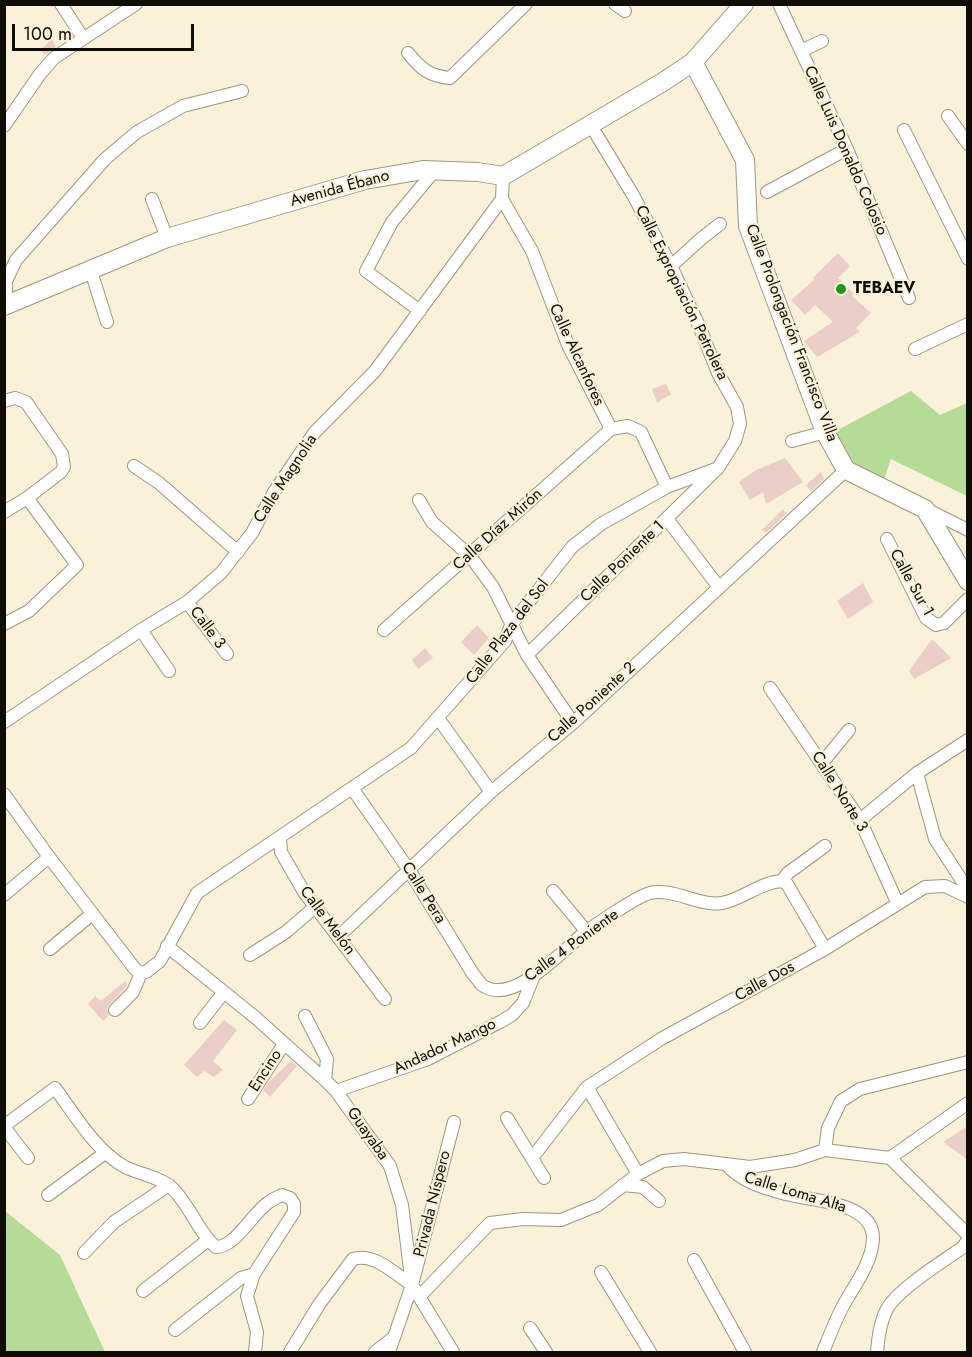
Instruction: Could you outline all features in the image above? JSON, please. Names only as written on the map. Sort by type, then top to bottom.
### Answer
[{"type":"street","points":[[61,4],[83,38]]},
{"type":"street","points":[[5,123],[54,58],[136,4]]},
{"type":"street","points":[[408,53],[421,68],[436,77],[450,78],[526,4]]},
{"type":"street","points":[[502,199],[503,176],[693,62],[744,4]]},
{"type":"street","name":"Calle Luis Donaldo Colosio","points":[[779,4],[847,149],[909,298]]},
{"type":"street","points":[[801,51],[822,41]]},
{"type":"street","name":"Calle Prolongación Francisco Villa","points":[[693,62],[745,160],[748,226],[825,432],[846,470]]},
{"type":"street","points":[[5,306],[6,281],[16,260],[105,159],[137,132],[183,106],[242,91]]},
{"type":"street","points":[[948,116],[968,144]]},
{"type":"street","name":"Calle Expropiación Petrolera","points":[[590,124],[633,195],[671,266],[718,373],[737,407],[740,424],[735,441],[718,468]]},
{"type":"street","points":[[904,130],[968,259]]},
{"type":"street","points":[[767,192],[847,149]]},
{"type":"street","name":"Avenida Ébano","points":[[5,306],[167,238],[364,180],[423,170],[478,172],[503,176]]},
{"type":"street","points":[[420,311],[366,271],[392,222],[435,170]]},
{"type":"street","name":"Calle Magnolia","points":[[4,722],[141,630],[188,602],[220,573],[252,532],[274,492],[314,433],[375,371],[502,199]]},
{"type":"street","name":"Calle Alcanfores","points":[[502,199],[532,251],[568,345],[611,429]]},
{"type":"street","points":[[152,200],[167,238]]},
{"type":"street","points":[[671,266],[720,224]]},
{"type":"street","points":[[91,271],[107,322]]},
{"type":"street","points":[[915,350],[965,325],[968,338]]},
{"type":"street","points":[[4,512],[27,498],[61,472],[64,467],[62,453],[26,402],[10,399]]},
{"type":"street","points":[[611,429],[628,426],[641,432],[667,487]]},
{"type":"street","name":"Calle Díaz Mirón","points":[[384,630],[611,429]]},
{"type":"street","points":[[792,441],[825,432]]},
{"type":"street","points":[[134,466],[159,483],[238,552]]},
{"type":"street","name":"Calle Plaza del Sol","points":[[141,973],[151,970],[160,961],[197,893],[411,748],[505,641],[511,625],[572,547],[601,524],[667,487],[718,468]]},
{"type":"street","name":"Calle Poniente 1","points":[[527,655],[718,468]]},
{"type":"street","points":[[846,470],[968,530]]},
{"type":"street","name":"Calle Poniente 2","points":[[338,937],[491,792],[573,723],[718,586],[846,470]]},
{"type":"street","points":[[4,624],[29,611],[77,565],[27,498]]},
{"type":"street","points":[[419,500],[432,522],[470,556],[493,587],[527,655],[573,723]]},
{"type":"street","points":[[925,509],[968,581]]},
{"type":"street","points":[[667,519],[718,586]]},
{"type":"street","name":"Calle Sur 1","points":[[887,539],[926,618],[936,625],[944,623],[968,599]]},
{"type":"street","name":"Calle 3","points":[[188,602],[227,654]]},
{"type":"street","points":[[141,630],[169,671]]},
{"type":"street","name":"Calle Norte 3","points":[[770,688],[860,820],[897,902]]},
{"type":"street","points":[[438,718],[491,792]]},
{"type":"street","points":[[822,763],[849,730]]},
{"type":"street","points":[[860,820],[917,773],[968,740]]},
{"type":"street","points":[[917,773],[935,839],[968,890]]},
{"type":"street","name":"Calle Pera","points":[[352,788],[409,870],[474,974],[483,986],[497,989]]},
{"type":"street","points":[[4,794],[92,914],[135,969],[141,973],[133,992],[115,1010]]},
{"type":"street","name":"Calle Melón","points":[[280,838],[281,852],[288,866],[315,907],[385,999]]},
{"type":"street","name":"Calle 4 Poniente","points":[[497,989],[513,987],[533,978],[587,932],[648,893],[663,891],[720,903],[746,895],[774,881],[782,880],[825,846]]},
{"type":"street","points":[[4,895],[49,857]]},
{"type":"street","points":[[782,880],[788,884],[825,950]]},
{"type":"street","name":"Calle Dos","points":[[532,1158],[587,1087],[661,1039],[825,950],[925,886],[945,886],[968,897]]},
{"type":"street","points":[[553,891],[587,932]]},
{"type":"street","points":[[249,955],[286,932],[315,907]]},
{"type":"street","points":[[50,949],[92,914]]},
{"type":"street","name":"Guayaba","points":[[167,946],[256,1018],[336,1091],[390,1166],[402,1205],[412,1285]]},
{"type":"street","name":"Andador Mango","points":[[336,1091],[428,1059],[500,1023],[512,1015],[523,1003],[533,978]]},
{"type":"street","points":[[200,1023],[224,992]]},
{"type":"street","points":[[305,1016],[327,1059],[325,1080]]},
{"type":"street","name":"Encino","points":[[248,1099],[284,1044]]},
{"type":"street","points":[[825,1150],[828,1128],[841,1101],[860,1089],[968,1062]]},
{"type":"street","points":[[587,1087],[638,1173]]},
{"type":"street","points":[[28,1158],[4,1127],[55,1088],[105,1153],[125,1167],[169,1185],[185,1201],[208,1240],[216,1247],[221,1247],[239,1233],[268,1202],[282,1195],[290,1198],[294,1204],[294,1212],[254,1274],[247,1296],[257,1332],[255,1353]]},
{"type":"street","points":[[890,1158],[968,1103]]},
{"type":"street","points":[[507,1118],[544,1178]]},
{"type":"street","name":"Privada Níspero","points":[[389,1353],[412,1285],[454,1122]]},
{"type":"street","points":[[420,1297],[490,1223],[523,1219],[561,1220],[598,1205],[638,1173],[663,1161],[684,1159],[750,1167],[795,1160],[825,1150],[890,1158],[968,1237],[962,1248],[910,1285],[886,1309],[877,1353]]},
{"type":"street","points":[[48,1196],[105,1153]]},
{"type":"street","name":"Calle Loma Alta","points":[[726,1164],[732,1172],[744,1180],[788,1195],[843,1205],[858,1214],[868,1224],[873,1238],[865,1268],[842,1309],[823,1353]]},
{"type":"street","points":[[84,1253],[114,1222],[169,1185]]},
{"type":"street","points":[[623,1185],[643,1187],[659,1201]]},
{"type":"street","points":[[143,1291],[208,1240]]},
{"type":"street","points":[[290,1353],[320,1303],[353,1259],[359,1257],[370,1257],[412,1285],[453,1353]]},
{"type":"street","points":[[694,1260],[745,1352]]},
{"type":"street","points":[[601,1272],[650,1353]]},
{"type":"street","points":[[175,1330],[241,1278],[254,1274]]},
{"type":"street","points":[[530,1328],[546,1353]]},
{"type":"street","points":[[375,1353],[393,1338]]},
{"type":"green space","points":[[911,391],[940,415],[967,403],[967,496],[891,459],[880,491],[858,480],[834,432]]},
{"type":"green space","points":[[5,1211],[60,1255],[105,1352],[5,1352]]},
{"type":"building","points":[[52,39],[56,47],[45,55],[40,50]]},
{"type":"building","points":[[838,253],[850,266],[838,278],[854,294],[852,296],[871,313],[856,328],[860,332],[817,357],[804,341],[833,322],[815,305],[805,315],[791,300],[814,280],[813,278]]},
{"type":"building","points":[[666,384],[671,394],[657,403],[652,389]]},
{"type":"building","points":[[785,458],[803,482],[766,504],[763,492],[750,500],[739,482],[756,470]]},
{"type":"building","points":[[821,472],[824,479],[811,491],[806,485]]},
{"type":"building","points":[[783,509],[787,513],[766,533],[762,530]]},
{"type":"building","points":[[863,583],[873,602],[848,619],[837,601]]},
{"type":"building","points":[[477,625],[489,638],[474,655],[461,642]]},
{"type":"building","points":[[932,639],[951,658],[914,679],[909,671]]},
{"type":"building","points":[[425,648],[433,658],[418,669],[412,660]]},
{"type":"building","points":[[125,981],[126,987],[109,1005],[107,1008],[109,1015],[103,1021],[88,1004],[95,996],[101,1001]]},
{"type":"building","points":[[224,1020],[237,1030],[213,1061],[223,1070],[214,1077],[204,1071],[197,1077],[184,1065]]},
{"type":"building","points":[[291,1061],[297,1066],[270,1097],[263,1090]]},
{"type":"building","points":[[968,1126],[968,1160],[943,1142]]},
{"type":"place","name":"TEBAEV","points":[[841,289]]}]
